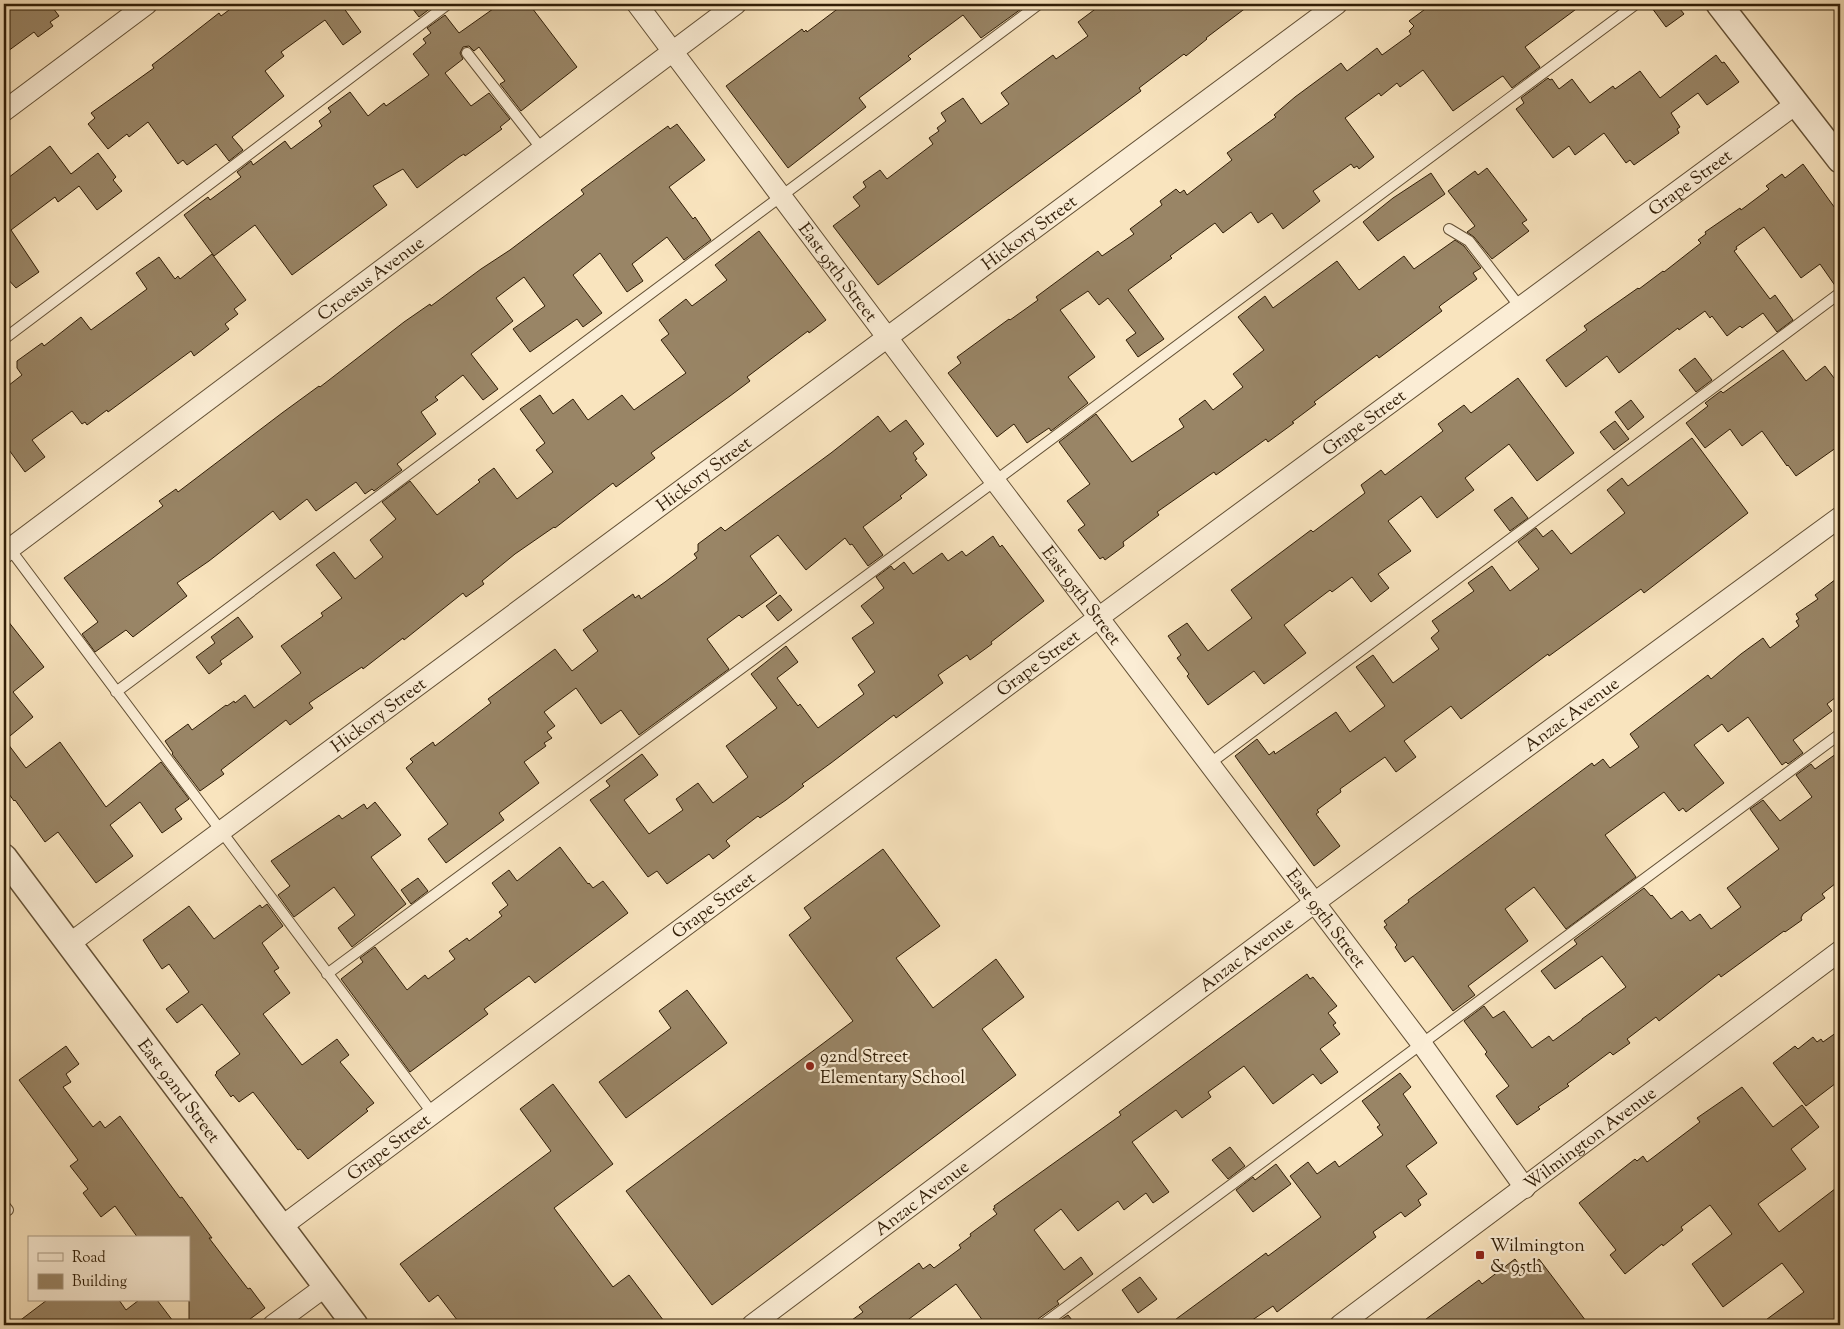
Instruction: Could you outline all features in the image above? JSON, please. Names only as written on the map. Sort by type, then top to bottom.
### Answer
[{"type":"street","points":[[6,104],[147,4]]},
{"type":"street","name":"East 95th Street","points":[[637,4],[1098,618],[1421,1043],[1525,1188]]},
{"type":"street","name":"Croesus Avenue","points":[[6,547],[736,4]]},
{"type":"street","name":"Hickory Street","points":[[69,944],[1337,4]]},
{"type":"street","points":[[1719,4],[1840,160]]},
{"type":"street","name":"Grape Street","points":[[282,1227],[1098,618],[1796,104]]},
{"type":"street","name":"Anzac Avenue","points":[[752,1325],[1314,902],[1840,517]]},
{"type":"street","name":"East 92nd Street","points":[[4,857],[355,1325]]},
{"type":"street","name":"Wilmington Avenue","points":[[1340,1325],[1840,951]]},
{"type":"street","points":[[273,1325],[326,1286]]},
{"type":"lane","points":[[4,339],[448,4]]},
{"type":"lane","points":[[116,692],[1039,4]]},
{"type":"lane","points":[[327,974],[995,481],[1636,4]]},
{"type":"lane","points":[[467,54],[542,148]]},
{"type":"lane","points":[[1449,230],[1469,241],[1520,307]]},
{"type":"lane","points":[[1209,764],[1840,292]]},
{"type":"lane","points":[[6,547],[433,1114]]},
{"type":"lane","points":[[1042,1325],[1840,734]]},
{"type":"building","points":[[14,4],[50,4],[59,16],[50,22],[53,26],[38,37],[34,32],[4,54],[4,12]]},
{"type":"building","points":[[237,4],[348,4],[343,7],[361,32],[343,45],[325,20],[281,52],[284,56],[265,71],[284,96],[232,137],[243,150],[229,161],[216,144],[187,165],[183,160],[178,164],[148,122],[129,137],[127,134],[108,149],[88,124],[95,118],[91,113],[154,68],[152,65],[219,13],[221,16]]},
{"type":"building","points":[[409,4],[436,4],[419,17]]},
{"type":"building","points":[[500,4],[529,4],[577,67],[521,111],[500,84],[505,81],[479,47],[474,51],[469,46],[463,47],[460,53],[463,59],[445,73],[471,106],[489,93],[510,119],[500,127],[502,129],[465,156],[464,154],[459,157],[417,188],[403,169],[373,186],[387,205],[292,275],[255,225],[214,256],[184,215],[208,197],[210,200],[241,177],[237,172],[251,161],[253,165],[285,141],[291,149],[322,126],[319,121],[331,112],[328,108],[350,92],[368,116],[384,103],[386,106],[429,75],[413,54],[426,43],[423,39],[431,33],[427,28],[445,15],[459,33]]},
{"type":"building","points":[[844,4],[1028,4],[981,38],[963,15],[908,56],[911,59],[859,98],[866,107],[788,168],[726,86],[802,29],[804,32],[806,30],[807,32]]},
{"type":"building","points":[[1102,4],[1251,4],[1206,38],[1186,56],[1184,54],[1139,88],[1141,91],[878,285],[833,226],[860,206],[853,197],[866,187],[863,182],[880,170],[887,179],[933,144],[929,138],[939,131],[937,128],[946,121],[941,113],[963,98],[981,124],[1009,104],[1001,93],[1053,55],[1056,59],[1088,36],[1078,22]]},
{"type":"building","points":[[1432,4],[1583,4],[1525,47],[1540,67],[1512,88],[1503,76],[1453,111],[1423,70],[1400,87],[1397,83],[1381,96],[1379,93],[1345,118],[1374,157],[1359,169],[1357,166],[1354,168],[1351,164],[1313,191],[1320,201],[1283,229],[1272,213],[1258,223],[1251,212],[1223,233],[1215,223],[1170,256],[1172,258],[1128,290],[1164,339],[1138,357],[1126,340],[1136,333],[1108,298],[1099,305],[1088,291],[1060,310],[1095,357],[1068,377],[1088,403],[1051,431],[1049,428],[1027,443],[1014,424],[997,437],[948,373],[961,363],[957,357],[1038,300],[1036,297],[1098,251],[1102,256],[1134,234],[1130,229],[1162,205],[1160,201],[1176,189],[1180,193],[1184,190],[1187,195],[1232,160],[1227,153],[1276,117],[1274,115],[1295,97],[1341,63],[1347,71],[1377,48],[1382,55],[1411,34],[1409,31],[1414,26],[1409,21]]},
{"type":"building","points":[[1649,4],[1676,4],[1684,14],[1666,27]]},
{"type":"building","points":[[1716,55],[1722,63],[1724,62],[1739,82],[1707,105],[1698,93],[1671,113],[1680,127],[1677,129],[1679,133],[1634,165],[1630,160],[1626,163],[1604,133],[1575,155],[1569,146],[1553,158],[1516,109],[1524,103],[1521,98],[1548,78],[1552,79],[1559,89],[1572,79],[1590,103],[1613,86],[1615,89],[1640,71],[1660,98]]},
{"type":"building","points":[[677,124],[705,160],[669,187],[693,219],[695,217],[711,240],[684,260],[667,237],[632,264],[643,281],[627,292],[600,253],[573,275],[602,313],[583,327],[577,319],[530,352],[513,329],[545,306],[524,277],[496,298],[513,321],[471,354],[498,389],[483,400],[463,375],[435,397],[438,400],[421,412],[436,434],[397,464],[402,470],[374,491],[372,489],[365,494],[356,482],[316,511],[307,499],[280,520],[273,511],[209,561],[177,583],[187,596],[133,637],[126,630],[95,652],[82,634],[98,622],[64,578],[163,506],[159,501],[176,489],[178,492],[404,322],[430,304],[431,306],[510,250],[584,194],[581,190],[639,147],[668,126],[670,129]]},
{"type":"building","points":[[50,146],[71,174],[98,153],[116,177],[113,180],[122,191],[97,210],[79,186],[58,202],[55,197],[11,230],[39,272],[16,288],[4,275],[4,181]]},
{"type":"building","points":[[1803,164],[1840,215],[1840,286],[1836,287],[1820,264],[1801,278],[1764,227],[1736,247],[1737,249],[1734,251],[1770,299],[1775,295],[1793,320],[1777,332],[1763,313],[1727,336],[1712,316],[1710,318],[1705,311],[1679,330],[1678,328],[1619,373],[1607,356],[1566,387],[1546,360],[1587,330],[1584,326],[1664,272],[1701,243],[1698,240],[1706,234],[1705,232],[1740,208],[1741,210],[1769,189],[1766,186],[1782,174],[1785,178]]},
{"type":"building","points":[[1487,168],[1527,220],[1522,223],[1529,231],[1492,259],[1474,237],[1467,232],[1475,226],[1448,191],[1475,171],[1478,175]]},
{"type":"building","points":[[1431,173],[1445,194],[1378,241],[1363,222],[1393,198]]},
{"type":"building","points":[[759,231],[826,320],[809,333],[808,331],[747,377],[750,381],[651,453],[655,458],[616,487],[613,483],[555,528],[515,554],[482,581],[484,584],[466,597],[463,593],[404,640],[403,638],[363,669],[362,667],[309,703],[313,708],[290,725],[286,720],[221,770],[224,774],[200,791],[172,754],[165,741],[188,724],[192,730],[226,705],[234,701],[235,703],[245,695],[254,708],[301,673],[281,646],[323,616],[321,613],[342,598],[316,565],[334,552],[355,579],[383,557],[370,540],[396,519],[382,502],[410,481],[437,515],[480,482],[478,480],[494,468],[517,499],[553,472],[536,450],[545,443],[520,409],[540,395],[553,414],[573,399],[588,420],[622,395],[634,410],[686,373],[661,340],[669,334],[659,320],[686,299],[692,306],[727,280],[715,265]]},
{"type":"building","points":[[1455,240],[1464,246],[1481,268],[1473,273],[1477,279],[1439,307],[1442,311],[1379,358],[1377,355],[1314,402],[1316,404],[1268,442],[1266,439],[1216,475],[1214,472],[1157,512],[1159,515],[1123,542],[1124,546],[1105,560],[1103,557],[1100,559],[1078,530],[1085,525],[1067,501],[1090,484],[1059,442],[1096,414],[1132,462],[1184,427],[1179,419],[1205,400],[1213,410],[1243,387],[1233,374],[1264,350],[1238,317],[1265,296],[1273,308],[1337,261],[1359,290],[1404,256],[1414,269]]},
{"type":"building","points":[[212,254],[246,300],[234,309],[238,314],[225,324],[229,329],[194,356],[191,351],[108,412],[107,410],[87,425],[85,422],[82,424],[72,411],[32,440],[45,457],[25,472],[4,443],[4,389],[22,375],[17,368],[17,361],[42,343],[44,346],[81,317],[91,330],[147,289],[136,273],[159,257],[175,279],[178,276],[180,279]]},
{"type":"building","points":[[1783,350],[1806,381],[1825,366],[1840,386],[1840,445],[1796,476],[1762,431],[1742,446],[1730,429],[1705,448],[1686,423],[1708,406],[1705,403],[1721,391],[1723,393]]},
{"type":"building","points":[[1695,358],[1712,380],[1696,392],[1679,370]]},
{"type":"building","points":[[1518,378],[1574,453],[1537,481],[1509,444],[1465,478],[1474,490],[1437,518],[1421,496],[1388,521],[1411,551],[1378,574],[1389,588],[1371,602],[1352,577],[1332,592],[1330,590],[1284,625],[1306,653],[1264,684],[1254,671],[1208,705],[1187,676],[1189,674],[1177,658],[1181,655],[1168,636],[1187,623],[1208,651],[1252,618],[1231,590],[1311,530],[1313,532],[1365,493],[1361,485],[1381,470],[1385,475],[1443,431],[1438,424],[1464,405],[1471,413]]},
{"type":"building","points":[[1631,400],[1644,417],[1628,430],[1615,412]]},
{"type":"building","points":[[878,416],[890,432],[906,420],[924,444],[913,453],[917,459],[915,460],[927,475],[900,496],[902,498],[863,527],[883,555],[868,566],[852,544],[850,545],[845,538],[806,570],[778,535],[750,556],[777,593],[742,618],[739,615],[707,639],[729,669],[639,735],[621,710],[601,724],[576,688],[544,712],[555,726],[547,732],[552,738],[544,743],[546,746],[524,762],[539,783],[499,813],[504,820],[446,863],[428,839],[448,824],[406,768],[413,762],[410,759],[433,742],[435,746],[491,703],[488,699],[555,649],[572,671],[598,651],[583,630],[633,594],[635,598],[639,595],[641,599],[665,582],[697,558],[694,554],[698,551],[698,544],[721,527],[725,531]]},
{"type":"building","points":[[1615,421],[1629,439],[1614,450],[1600,432]]},
{"type":"building","points":[[1692,438],[1748,513],[1644,593],[1641,589],[1549,656],[1548,654],[1461,719],[1451,706],[1404,741],[1416,757],[1396,772],[1385,757],[1340,789],[1341,792],[1317,810],[1319,812],[1316,814],[1340,846],[1314,866],[1235,756],[1257,739],[1269,755],[1274,751],[1275,754],[1336,712],[1350,732],[1385,706],[1356,667],[1373,655],[1393,683],[1439,649],[1431,638],[1439,631],[1432,621],[1474,591],[1468,583],[1492,566],[1510,591],[1539,569],[1518,542],[1536,528],[1543,537],[1552,530],[1571,554],[1625,513],[1607,490],[1622,478],[1628,486]]},
{"type":"building","points":[[1512,497],[1528,518],[1510,531],[1494,510]]},
{"type":"building","points":[[993,536],[1000,547],[1002,545],[1044,601],[970,660],[967,655],[938,675],[943,683],[896,718],[894,715],[802,784],[804,786],[786,800],[760,818],[758,816],[728,839],[726,841],[730,846],[713,859],[709,854],[667,884],[657,871],[648,877],[590,800],[610,786],[606,781],[642,754],[658,775],[624,800],[649,834],[683,810],[676,799],[698,783],[713,803],[748,777],[726,746],[777,708],[751,674],[786,646],[798,662],[777,678],[798,706],[800,704],[818,728],[864,694],[858,685],[875,672],[852,638],[874,623],[861,606],[884,588],[876,577],[891,566],[894,570],[904,562],[913,574],[942,553],[948,561],[962,551],[966,556]]},
{"type":"building","points":[[1840,576],[1840,694],[1827,704],[1832,711],[1793,740],[1803,753],[1788,764],[1786,762],[1782,765],[1748,717],[1728,732],[1722,724],[1694,745],[1724,783],[1686,812],[1683,808],[1679,811],[1664,792],[1605,835],[1636,877],[1566,929],[1534,887],[1505,909],[1528,941],[1468,986],[1475,995],[1453,1011],[1413,956],[1405,962],[1395,947],[1397,945],[1384,927],[1387,925],[1384,921],[1409,902],[1408,900],[1592,763],[1594,766],[1603,759],[1610,768],[1639,747],[1630,734],[1708,675],[1711,679],[1763,638],[1770,648],[1799,626],[1796,621],[1799,619],[1796,614],[1818,599],[1815,595]]},
{"type":"building","points":[[780,595],[792,610],[778,621],[766,606]]},
{"type":"building","points":[[4,616],[44,667],[13,692],[33,717],[5,740],[26,768],[60,742],[106,807],[161,762],[189,799],[175,809],[182,819],[162,833],[140,802],[110,825],[133,856],[96,883],[58,832],[45,842],[4,787]]},
{"type":"building","points":[[238,617],[253,637],[220,661],[222,664],[209,674],[196,657],[215,643],[211,637]]},
{"type":"building","points":[[1840,751],[1840,880],[1822,894],[1825,898],[1803,914],[1802,920],[1721,977],[1719,974],[1659,1021],[1656,1017],[1627,1039],[1630,1043],[1613,1055],[1610,1052],[1567,1084],[1569,1086],[1538,1107],[1540,1109],[1517,1125],[1496,1096],[1509,1086],[1485,1054],[1487,1052],[1464,1021],[1484,1006],[1493,1018],[1504,1011],[1532,1048],[1549,1036],[1553,1041],[1582,1020],[1626,987],[1602,956],[1555,989],[1541,971],[1577,944],[1574,940],[1644,888],[1671,919],[1682,911],[1690,921],[1700,914],[1711,929],[1741,907],[1727,888],[1779,849],[1750,809],[1763,800],[1780,821],[1812,797],[1796,775],[1811,764],[1815,769]]},
{"type":"building","points":[[375,802],[401,835],[371,857],[406,904],[352,947],[338,928],[355,915],[334,887],[294,917],[278,895],[290,886],[271,861],[339,815],[342,819],[364,804],[367,809]]},
{"type":"building","points":[[560,847],[588,884],[593,888],[603,881],[628,913],[535,983],[529,976],[484,1009],[488,1014],[410,1072],[341,979],[363,962],[360,958],[375,947],[407,990],[425,975],[428,979],[455,959],[449,951],[467,938],[469,941],[502,916],[499,912],[508,905],[492,883],[509,870],[517,881]]},
{"type":"building","points":[[883,849],[940,926],[896,958],[933,1008],[996,959],[1024,997],[982,1029],[1016,1075],[712,1305],[626,1191],[853,1021],[789,935],[811,918],[804,908]]},
{"type":"building","points":[[418,878],[428,891],[411,904],[401,890]]},
{"type":"building","points":[[267,904],[283,926],[262,943],[279,968],[274,971],[290,993],[263,1014],[302,1065],[337,1039],[349,1055],[340,1062],[374,1103],[366,1109],[368,1111],[308,1159],[300,1149],[298,1150],[253,1092],[239,1102],[233,1095],[231,1097],[215,1075],[216,1072],[240,1054],[202,1004],[177,1023],[166,1009],[189,992],[169,964],[162,969],[143,940],[189,906],[214,939],[260,905],[262,908]]},
{"type":"building","points":[[1307,974],[1310,979],[1313,977],[1337,1006],[1328,1013],[1336,1023],[1333,1025],[1340,1034],[1320,1049],[1338,1072],[1321,1084],[1313,1074],[1273,1104],[1244,1066],[1208,1092],[1211,1097],[1182,1118],[1176,1110],[1132,1142],[1169,1192],[1153,1203],[1146,1193],[1124,1210],[1118,1201],[1078,1231],[1061,1209],[1034,1230],[1064,1270],[1081,1257],[1093,1274],[1057,1301],[1059,1304],[1038,1319],[1035,1325],[986,1325],[956,1284],[901,1325],[845,1325],[863,1312],[859,1307],[919,1263],[923,1269],[930,1264],[934,1268],[961,1248],[959,1245],[971,1236],[970,1234],[997,1214],[993,1209],[995,1208],[994,1206],[1121,1115],[1119,1112]]},
{"type":"building","points":[[687,990],[727,1043],[626,1118],[599,1082],[671,1028],[659,1011]]},
{"type":"building","points":[[1840,1030],[1840,1080],[1806,1106],[1773,1063],[1795,1046],[1798,1049],[1813,1037],[1817,1042],[1821,1039],[1823,1042]]},
{"type":"building","points":[[66,1046],[79,1064],[66,1074],[71,1082],[63,1087],[93,1127],[100,1121],[105,1128],[120,1116],[212,1238],[209,1238],[265,1308],[242,1325],[189,1325],[190,1236],[137,1236],[115,1206],[101,1217],[83,1193],[88,1189],[70,1166],[78,1160],[19,1080]]},
{"type":"building","points":[[1400,1073],[1411,1087],[1403,1094],[1437,1143],[1406,1166],[1427,1194],[1418,1200],[1421,1205],[1405,1217],[1401,1212],[1373,1232],[1376,1237],[1277,1312],[1273,1306],[1245,1325],[1168,1325],[1266,1253],[1268,1256],[1321,1217],[1290,1176],[1308,1162],[1317,1174],[1335,1161],[1339,1167],[1383,1135],[1377,1127],[1380,1125],[1362,1101]]},
{"type":"building","points":[[553,1084],[613,1164],[554,1208],[613,1287],[629,1275],[667,1325],[461,1325],[438,1295],[429,1302],[400,1264],[551,1151],[520,1109]]},
{"type":"building","points":[[1742,1087],[1773,1127],[1802,1105],[1819,1127],[1791,1149],[1806,1169],[1758,1204],[1779,1232],[1840,1185],[1840,1317],[1829,1325],[1759,1325],[1804,1292],[1782,1263],[1723,1307],[1692,1264],[1732,1234],[1710,1205],[1681,1227],[1683,1230],[1663,1246],[1662,1244],[1625,1274],[1610,1255],[1616,1250],[1579,1203],[1635,1159],[1637,1161],[1643,1156],[1647,1162],[1700,1122],[1697,1118]]},
{"type":"building","points":[[1230,1147],[1245,1166],[1228,1179],[1212,1160]]},
{"type":"building","points":[[1276,1164],[1291,1184],[1253,1212],[1236,1190],[1253,1177],[1255,1180]]},
{"type":"building","points":[[1515,1259],[1524,1271],[1539,1259],[1589,1325],[1418,1325],[1479,1280],[1482,1284]]},
{"type":"building","points":[[1140,1277],[1157,1299],[1138,1313],[1122,1290]]},
{"type":"building","points":[[44,1302],[120,1302],[126,1310],[136,1302],[159,1302],[176,1325],[14,1325]]},
{"type":"building","points":[[1068,1315],[1076,1325],[1053,1325]]},
{"type":"place","name":"92nd Street Elementary School","points":[[810,1066]]},
{"type":"place","name":"Wilmington & 95th","points":[[1480,1255]]}]
